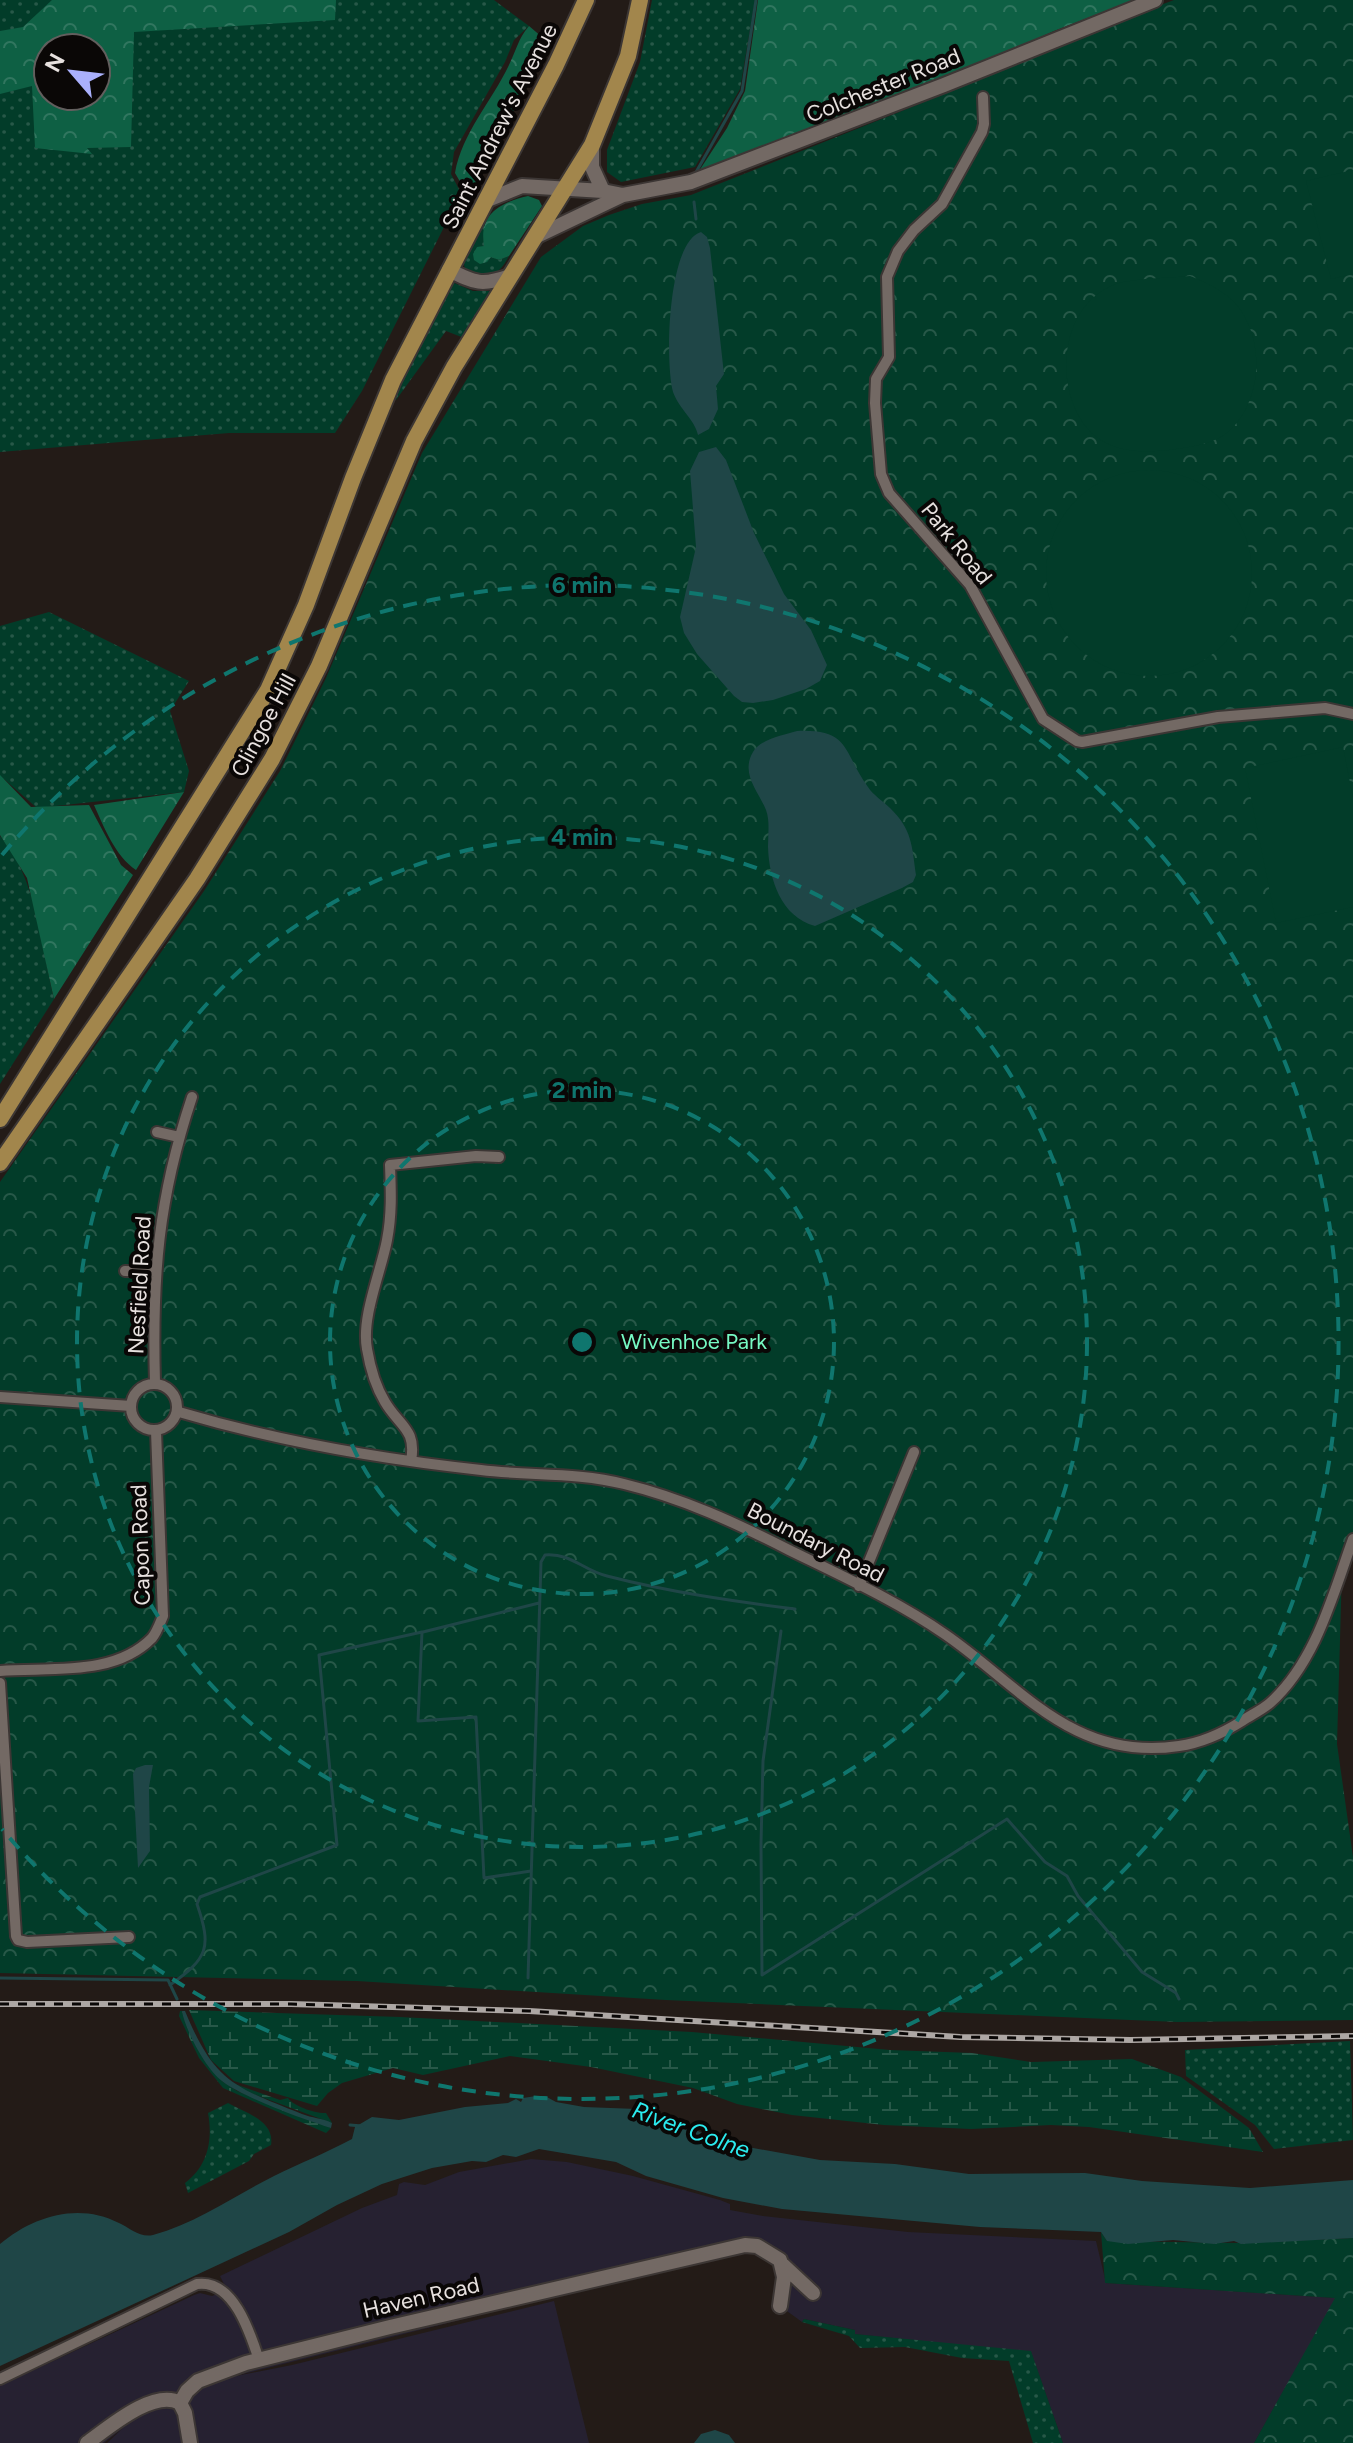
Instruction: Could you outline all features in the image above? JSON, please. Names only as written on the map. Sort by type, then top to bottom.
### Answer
[{"type":"main road","name":"Saint Andrew's Avenue","points":[[449,270],[568,42],[586,0]]},
{"type":"main road","points":[[449,270],[475,283],[490,283],[510,276],[567,190],[592,145],[628,56],[640,0]]},
{"type":"main road","name":"Colchester Road","points":[[535,237],[623,195],[691,182],[1155,0]]},
{"type":"main road","points":[[592,145],[592,167],[603,191]]},
{"type":"main road","name":"Colchester Road","points":[[485,201],[522,186],[623,195]]},
{"type":"main road","name":"Clingoe Hill","points":[[0,1119],[268,690],[306,605],[393,380],[449,270]]},
{"type":"main road","name":"Clingoe Hill","points":[[0,1163],[197,879],[272,759],[319,666],[414,441],[454,367],[510,276]]},
{"type":"main road","name":"Haven Road","points":[[180,2403],[198,2381],[216,2372],[390,2327],[745,2245],[757,2246],[772,2253],[813,2293]]},
{"type":"main road","points":[[780,2306],[784,2277],[782,2265]]},
{"type":"main road","points":[[87,2443],[119,2420],[166,2398],[180,2403],[185,2413],[190,2443]]},
{"type":"street","name":"Park Road","points":[[983,97],[982,132],[942,204],[914,230],[898,251],[887,277],[889,357],[876,379],[875,403],[881,474],[889,493],[970,585],[1043,719],[1077,741],[1124,736],[1218,717],[1325,708],[1353,714]]},
{"type":"street","name":"Nesfield Road","points":[[155,1383],[155,1272],[165,1192],[192,1097]]},
{"type":"street","points":[[157,1132],[179,1137]]},
{"type":"street","points":[[411,1461],[414,1445],[409,1432],[385,1402],[366,1346],[371,1305],[392,1212],[390,1165],[476,1156],[499,1157]]},
{"type":"street","points":[[125,1271],[155,1272]]},
{"type":"street","points":[[155,1383],[172,1393],[179,1412],[169,1426],[156,1431],[141,1426],[133,1417],[131,1406],[138,1390],[155,1383]]},
{"type":"street","points":[[0,1397],[131,1406]]},
{"type":"street","name":"Boundary Road","points":[[179,1412],[300,1443],[411,1461],[622,1483],[698,1507],[859,1586],[945,1634],[1062,1725],[1096,1738],[1153,1748],[1181,1746],[1224,1733],[1270,1703],[1304,1663],[1353,1539]]},
{"type":"street","name":"Capon Road","points":[[0,1671],[105,1665],[131,1655],[154,1636],[163,1616],[156,1431]]},
{"type":"street","points":[[859,1586],[914,1452]]},
{"type":"street","points":[[161,1544],[173,1542]]},
{"type":"street","points":[[0,1683],[15,1932],[18,1940],[129,1937]]},
{"type":"street","points":[[0,2379],[197,2284],[206,2283],[221,2289],[241,2315],[259,2360]]},
{"type":"shaded area","points":[[531,2159],[567,2162],[633,2176],[720,2200],[730,2204],[730,2210],[763,2216],[908,2232],[1096,2241],[1106,2283],[1336,2298],[1254,2443],[1063,2443],[1031,2352],[854,2334],[855,2330],[804,2319],[802,2322],[780,2306],[782,2265],[757,2246],[231,2377],[554,2301],[589,2443],[107,2443],[123,2428],[104,2443],[0,2443],[0,2386],[194,2295],[212,2296],[227,2290],[220,2276],[362,2208],[397,2195],[399,2184],[425,2185],[459,2172]]},
{"type":"green space","points":[[0,0],[494,0],[529,26],[514,40],[505,62],[454,152],[451,174],[461,193],[362,391],[335,433],[229,433],[0,452]]},
{"type":"green space","points":[[52,0],[336,0],[335,20],[134,32],[131,147],[87,148],[92,154],[35,148],[33,112],[112,112],[112,32],[32,32],[32,86],[0,94],[0,31],[23,27]]},
{"type":"green space","points":[[652,0],[755,0],[740,89],[695,167],[621,182],[607,172],[607,150],[640,62]]},
{"type":"green space","points":[[758,0],[1134,0],[982,63],[699,171],[727,128],[745,91]]},
{"type":"green space","name":"Wivenhoe Park","points":[[1174,0],[1353,0],[1353,1539],[1342,1569],[1337,1744],[1353,1857],[1353,2020],[1177,2022],[666,2000],[357,1981],[0,1973],[0,1182],[204,891],[280,771],[326,678],[422,453],[541,257],[583,226],[642,204],[691,195],[977,81],[1083,34]]},
{"type":"green space","points":[[529,26],[549,43],[473,188],[462,185],[455,173],[464,144]]},
{"type":"green space","points":[[1353,170],[1353,274],[1331,279],[1306,181]]},
{"type":"green space","points":[[528,196],[539,200],[542,206],[509,256],[499,260],[491,257],[480,264],[474,260],[477,247],[484,246],[485,226],[493,212],[508,202]]},
{"type":"green space","points":[[491,212],[484,232],[487,251],[499,260],[509,256],[494,274],[477,276],[465,267],[465,257]]},
{"type":"green space","points":[[1190,276],[1232,300],[1251,330],[1256,367],[1249,403],[1228,432],[1207,443],[1140,451],[1126,450],[1100,440],[1080,418],[1067,380],[1066,359],[1077,319],[1088,303],[1103,290],[1123,282]]},
{"type":"green space","points":[[452,282],[473,291],[491,293],[464,338],[446,331],[396,400],[392,398]]},
{"type":"green space","points":[[1149,470],[1188,478],[1222,500],[1244,534],[1252,573],[1244,612],[1222,646],[1188,668],[1149,676],[1110,668],[1076,646],[1054,612],[1046,573],[1054,534],[1076,500],[1110,478]]},
{"type":"green space","points":[[49,612],[189,681],[170,711],[189,771],[184,792],[37,808],[4,779],[0,784],[0,626]]},
{"type":"green space","points":[[1343,747],[1353,798],[1353,907],[1276,923],[1245,768]]},
{"type":"green space","points":[[0,775],[31,807],[89,805],[121,865],[133,875],[54,999],[27,878],[0,835]]},
{"type":"green space","points":[[184,792],[136,870],[116,849],[94,805]]},
{"type":"green space","points":[[0,836],[12,853],[30,892],[54,999],[0,1084]]},
{"type":"green space","points":[[189,2010],[692,2032],[890,2050],[972,2053],[1031,2062],[1132,2059],[1181,2077],[1249,2128],[1263,2152],[1089,2127],[1051,2125],[971,2129],[884,2125],[792,2115],[737,2104],[693,2088],[591,2067],[510,2056],[423,2075],[393,2068],[342,2083],[317,2106],[234,2081],[211,2060]]},
{"type":"green space","points":[[180,2011],[202,2056],[222,2081],[237,2091],[331,2128],[326,2133],[223,2088],[199,2058],[179,2016]]},
{"type":"green space","points":[[1350,2041],[1353,2140],[1274,2149],[1255,2125],[1186,2076],[1185,2050]]},
{"type":"green space","points":[[232,2083],[280,2100],[288,2098],[305,2109],[326,2113],[332,2123],[240,2089]]},
{"type":"green space","points":[[228,2103],[264,2124],[271,2137],[271,2145],[254,2154],[249,2161],[188,2193],[185,2183],[199,2169],[207,2152],[210,2133],[208,2113]]},
{"type":"green space","points":[[1101,2232],[1107,2241],[1239,2243],[1353,2238],[1353,2443],[1254,2443],[1335,2298],[1105,2283]]},
{"type":"green space","points":[[804,2319],[855,2330],[855,2334],[1031,2351],[1063,2443],[1033,2443],[1009,2361],[962,2358],[905,2347],[860,2348],[849,2336],[802,2322]]},
{"type":"water","points":[[701,232],[707,237],[710,248],[724,374],[716,386],[718,409],[709,429],[698,435],[673,392],[669,332],[681,257],[690,241]]},
{"type":"water","points":[[716,447],[726,460],[754,533],[784,594],[811,630],[827,665],[820,681],[773,700],[742,702],[734,696],[697,654],[684,633],[680,617],[696,547],[690,471],[699,452]]},
{"type":"water","points":[[797,731],[827,734],[843,745],[870,790],[903,823],[910,838],[916,875],[913,882],[902,888],[815,926],[793,914],[774,884],[769,859],[767,814],[749,768],[753,752],[761,744]]},
{"type":"water","points":[[153,1765],[149,1787],[150,1851],[138,1868],[133,1774],[136,1768]]},
{"type":"water","points":[[182,2011],[185,2011],[206,2054],[229,2079],[259,2096],[332,2123],[331,2128],[258,2101],[222,2081],[197,2049]]},
{"type":"water","name":"River Colne","points":[[536,2096],[584,2107],[637,2109],[670,2117],[720,2142],[820,2160],[895,2164],[969,2174],[1085,2173],[1142,2181],[1250,2188],[1353,2180],[1353,2238],[1241,2244],[1234,2241],[1214,2244],[1173,2240],[1128,2244],[1107,2241],[1101,2232],[980,2227],[782,2209],[723,2198],[646,2176],[616,2162],[539,2149],[516,2157],[503,2155],[486,2162],[472,2161],[432,2168],[382,2184],[289,2232],[0,2366],[0,2244],[27,2226],[57,2215],[88,2213],[119,2223],[139,2234],[153,2235],[200,2216],[352,2139],[355,2127],[372,2117],[399,2120],[465,2107],[508,2103],[516,2099],[521,2102],[523,2098]]},
{"type":"water","points":[[715,2430],[729,2435],[735,2443],[694,2443],[701,2434]]},
{"type":"waterway","points":[[695,174],[742,91],[756,0]]},
{"type":"waterway","points":[[694,202],[696,219]]},
{"type":"waterway","points":[[528,1978],[541,1562],[545,1555],[570,1559],[598,1573],[654,1587],[795,1609]]},
{"type":"waterway","points":[[423,1632],[539,1603]]},
{"type":"waterway","points":[[781,1631],[763,1761],[762,1975],[1007,1819],[1045,1862],[1067,1876],[1078,1896],[1142,1972],[1176,1993],[1179,1999]]},
{"type":"waterway","points":[[170,1985],[192,1967],[203,1951],[204,1931],[197,1904],[200,1897],[337,1845],[319,1655],[422,1632],[418,1721],[476,1717],[484,1878],[531,1871]]},
{"type":"waterway","points":[[0,1978],[168,1980],[177,1999]]},
{"type":"waterway","points":[[350,2125],[362,2126]]},
{"type":"railway","points":[[0,2004],[291,2004],[529,2011],[960,2037],[1131,2040],[1353,2036]]}]
